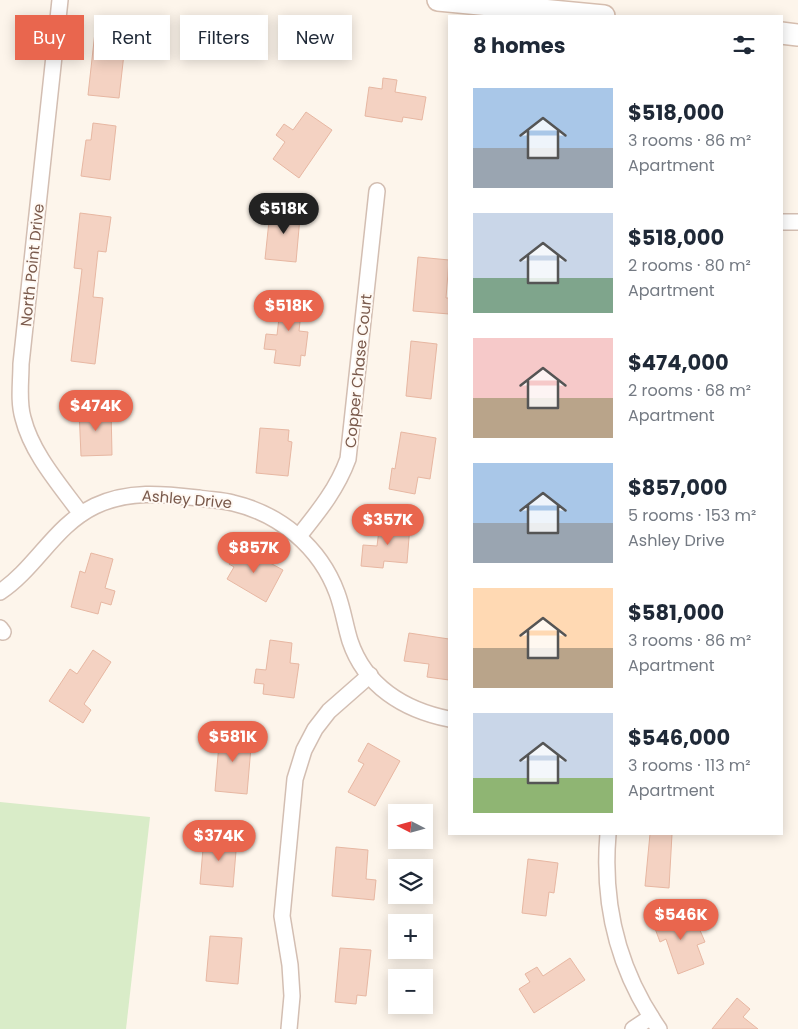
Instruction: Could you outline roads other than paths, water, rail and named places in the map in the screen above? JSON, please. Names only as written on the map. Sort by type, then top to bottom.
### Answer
[{"type":"main road","points":[[438,0],[594,15]]},
{"type":"main road","points":[[783,33],[798,35]]},
{"type":"street","name":"North Point Drive","points":[[60,0],[21,364],[20,393],[22,418],[39,455],[81,514]]},
{"type":"street","name":"Copper Chase Court","points":[[299,536],[330,497],[348,459],[377,191]]},
{"type":"street","points":[[783,222],[798,222]]},
{"type":"street","name":"Ashley Drive","points":[[0,592],[27,569],[58,533],[81,514],[116,498],[138,494],[161,494],[232,502],[255,509],[277,520],[299,536],[314,551],[327,571],[337,593],[351,642],[360,662],[370,676],[394,699],[414,710],[448,719]]},
{"type":"street","points":[[289,1029],[292,996],[282,916],[295,779],[304,750],[315,729],[330,711],[370,676]]},
{"type":"street","points":[[608,835],[606,864],[607,898],[613,930],[623,963],[636,991],[655,1023],[633,1029]]}]
